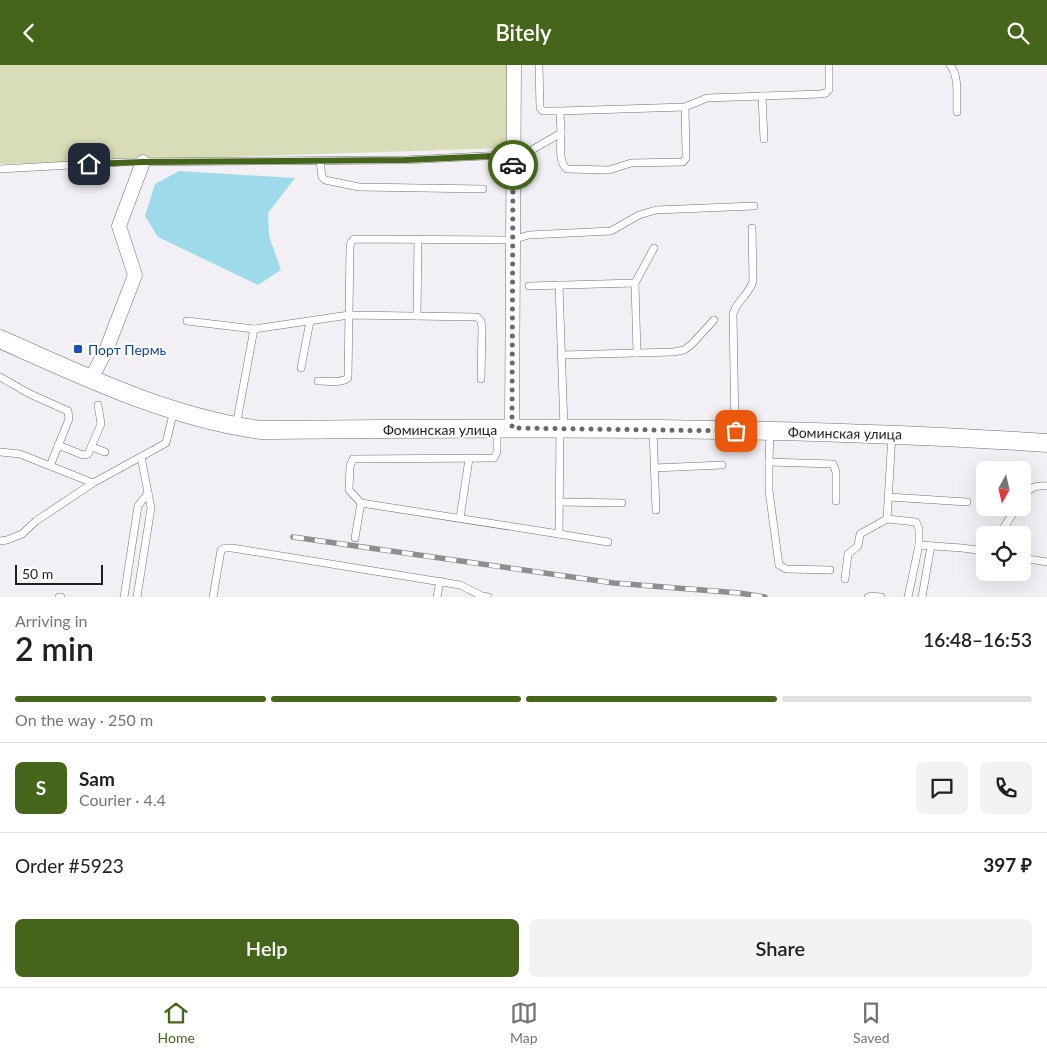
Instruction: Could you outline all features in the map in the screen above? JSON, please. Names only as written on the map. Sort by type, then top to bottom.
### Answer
[{"type":"street","points":[[505,428],[512,240],[514,65]]},
{"type":"street","points":[[91,379],[107,348],[135,275],[119,226],[143,162]]},
{"type":"street","name":"Фоминская улица","points":[[0,339],[91,379],[174,409],[236,427],[261,430],[505,428],[736,431],[892,434],[1047,443]]},
{"type":"lane","points":[[539,65],[540,108],[549,112],[685,107],[708,98],[826,93],[830,85],[829,65]]},
{"type":"lane","points":[[950,65],[954,70],[956,78],[957,112]]},
{"type":"lane","points":[[762,96],[764,139]]},
{"type":"lane","points":[[560,111],[563,166],[567,169],[609,170],[631,163],[683,162],[686,158],[685,107]]},
{"type":"lane","points":[[0,169],[143,162],[405,160],[513,155],[525,154],[561,133]]},
{"type":"lane","points":[[320,161],[322,177],[326,180],[360,187],[483,189]]},
{"type":"lane","points":[[318,381],[346,381],[348,378],[351,242],[354,239],[512,240],[529,235],[611,231],[639,215],[656,210],[754,206]]},
{"type":"lane","points":[[736,431],[733,314],[735,307],[751,288],[753,281],[752,228]]},
{"type":"lane","points":[[417,316],[418,239]]},
{"type":"lane","points":[[637,353],[635,283],[654,248]]},
{"type":"lane","points":[[530,286],[635,283]]},
{"type":"lane","points":[[559,285],[562,355],[559,534]]},
{"type":"lane","points":[[188,321],[254,329],[349,315],[477,317],[481,321],[482,327],[481,379]]},
{"type":"lane","points":[[301,368],[310,321]]},
{"type":"lane","points":[[562,355],[673,352],[684,350],[714,321]]},
{"type":"lane","points":[[236,427],[254,329]]},
{"type":"lane","points":[[0,377],[30,395],[68,411],[69,419],[50,466]]},
{"type":"lane","points":[[58,445],[86,455],[88,454],[101,424],[98,405]]},
{"type":"lane","points":[[0,541],[22,534],[36,521],[93,483],[166,443],[174,409]]},
{"type":"lane","points":[[505,428],[494,458],[352,459],[349,490],[361,503],[608,542]]},
{"type":"lane","points":[[653,430],[656,510]]},
{"type":"lane","points":[[770,432],[769,491],[779,565],[786,569],[830,570]]},
{"type":"lane","points":[[888,519],[892,434]]},
{"type":"lane","points":[[92,447],[105,452]]},
{"type":"lane","points":[[0,452],[20,454],[93,483]]},
{"type":"lane","points":[[137,597],[151,508],[141,457]]},
{"type":"lane","points":[[460,519],[469,459]]},
{"type":"lane","points":[[769,462],[833,464],[836,472],[836,501]]},
{"type":"lane","points":[[654,468],[722,465]]},
{"type":"lane","points":[[1031,488],[1047,486]]},
{"type":"lane","points":[[124,597],[138,506],[148,493]]},
{"type":"lane","points":[[889,497],[967,502]]},
{"type":"lane","points":[[355,538],[361,503]]},
{"type":"lane","points":[[559,503],[622,503]]},
{"type":"lane","points":[[845,579],[848,554],[858,546],[860,534],[888,519],[916,522],[920,529],[908,597]]},
{"type":"lane","points":[[918,545],[976,549]]},
{"type":"lane","points":[[922,597],[931,546]]},
{"type":"lane","points":[[213,597],[221,550],[226,548],[440,581],[460,585],[484,597]]},
{"type":"lane","points":[[1031,559],[1047,562]]},
{"type":"lane","points":[[437,597],[440,581]]},
{"type":"lane","points":[[868,597],[881,597]]},
{"type":"green space","points":[[0,65],[508,65],[507,148],[0,164]]},
{"type":"water","points":[[179,171],[295,178],[268,213],[269,236],[281,270],[258,285],[158,237],[145,216],[155,184]]},
{"type":"railway","points":[[293,537],[614,583],[739,593],[765,597]]},
{"type":"way so far","points":[[513,165],[512,428],[736,431]]},
{"type":"place","name":"Порт Пермь","points":[[78,349]]},
{"type":"route","points":[[89,164],[405,160],[513,155],[513,165]]}]
